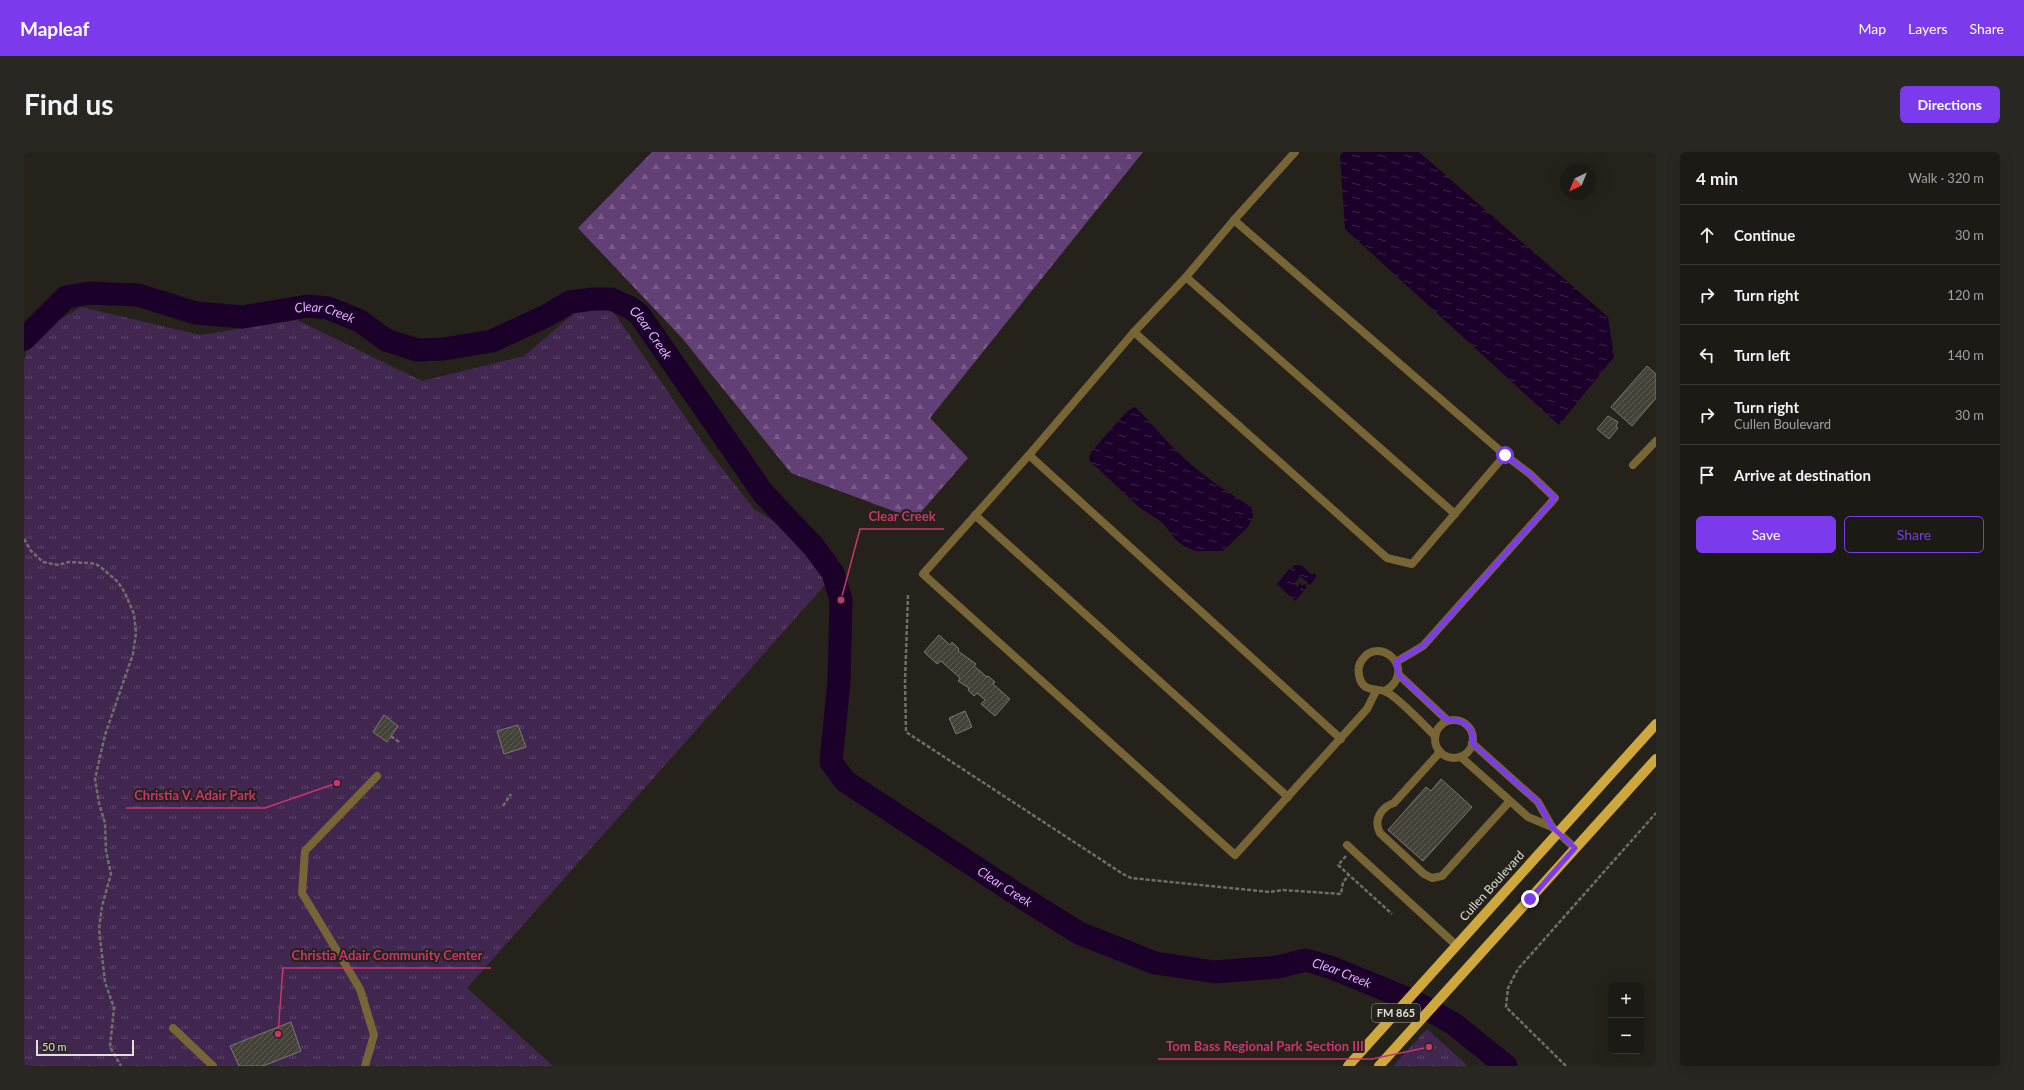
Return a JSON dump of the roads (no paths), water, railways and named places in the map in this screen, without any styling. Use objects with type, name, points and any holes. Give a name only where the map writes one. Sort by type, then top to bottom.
[{"type":"main road","name":"Cullen Boulevard","points":[[1351,1063],[1438,966],[1555,830],[1656,724]]},
{"type":"main road","name":"FM 865","points":[[1379,1066],[1656,759]]},
{"type":"street","points":[[1295,152],[1234,220],[1186,277],[1134,332],[1029,455],[923,574],[1235,855],[1368,709],[1376,691]]},
{"type":"street","points":[[1234,220],[1505,455],[1530,474],[1555,498],[1423,646],[1396,662]]},
{"type":"street","points":[[1186,277],[1455,514]]},
{"type":"street","points":[[1134,332],[1387,558],[1412,564],[1505,455]]},
{"type":"street","points":[[1633,464],[1656,441]]},
{"type":"street","points":[[1029,455],[1341,739]]},
{"type":"street","points":[[975,515],[1288,796]]},
{"type":"street","points":[[1383,651],[1389,654],[1396,662],[1398,674],[1395,683],[1385,691],[1376,691],[1366,686],[1359,675],[1358,669],[1364,657],[1370,653],[1383,651]]},
{"type":"street","points":[[1398,674],[1447,720]]},
{"type":"street","points":[[1385,691],[1435,736]]},
{"type":"street","points":[[1447,720],[1460,720],[1465,723],[1472,733],[1472,743],[1469,751],[1461,757],[1452,758],[1440,752],[1435,742],[1437,729],[1447,720]]},
{"type":"street","points":[[1472,743],[1538,802],[1555,830]]},
{"type":"street","points":[[1440,752],[1394,803],[1385,807],[1381,812],[1377,825],[1380,833],[1428,877],[1437,878],[1442,876],[1509,802]]},
{"type":"street","points":[[1461,757],[1509,802],[1528,817],[1555,830],[1575,848]]},
{"type":"street","points":[[364,1066],[374,1035],[360,990],[302,893],[305,851],[377,776]]},
{"type":"street","points":[[1347,845],[1456,945]]},
{"type":"street","points":[[174,1028],[213,1066]]},
{"type":"water","points":[[1343,152],[1419,152],[1608,317],[1614,357],[1559,425],[1345,229],[1340,156]]},
{"type":"water","points":[[1135,407],[1171,446],[1200,472],[1251,507],[1253,516],[1248,527],[1223,551],[1196,551],[1184,546],[1175,539],[1163,523],[1139,507],[1089,460],[1091,452],[1120,419],[1129,410]]},
{"type":"water","points":[[1294,565],[1301,565],[1312,575],[1314,573],[1317,576],[1310,585],[1300,576],[1294,584],[1297,587],[1300,583],[1302,586],[1304,584],[1307,587],[1295,601],[1277,584]]},
{"type":"waterway","name":"Clear Creek","points":[[24,339],[66,297],[90,293],[138,295],[196,313],[243,317],[307,306],[328,308],[360,321],[386,340],[417,350],[444,349],[492,341],[546,316],[570,302],[593,299],[611,299],[629,307],[639,314],[763,493],[814,547],[833,573],[841,600],[839,681],[831,762],[845,781],[1018,895],[1079,933],[1155,963],[1215,972],[1278,967],[1306,960],[1330,967],[1413,1001],[1454,1024],[1506,1066]]},
{"type":"place","name":"Clear Creek","points":[[841,600]]},
{"type":"place","name":"Christia V. Adair Park","points":[[337,783]]},
{"type":"place","name":"Christia Adair Community Center","points":[[278,1034]]},
{"type":"place","name":"Tom Bass Regional Park Section III","points":[[1429,1047]]}]
